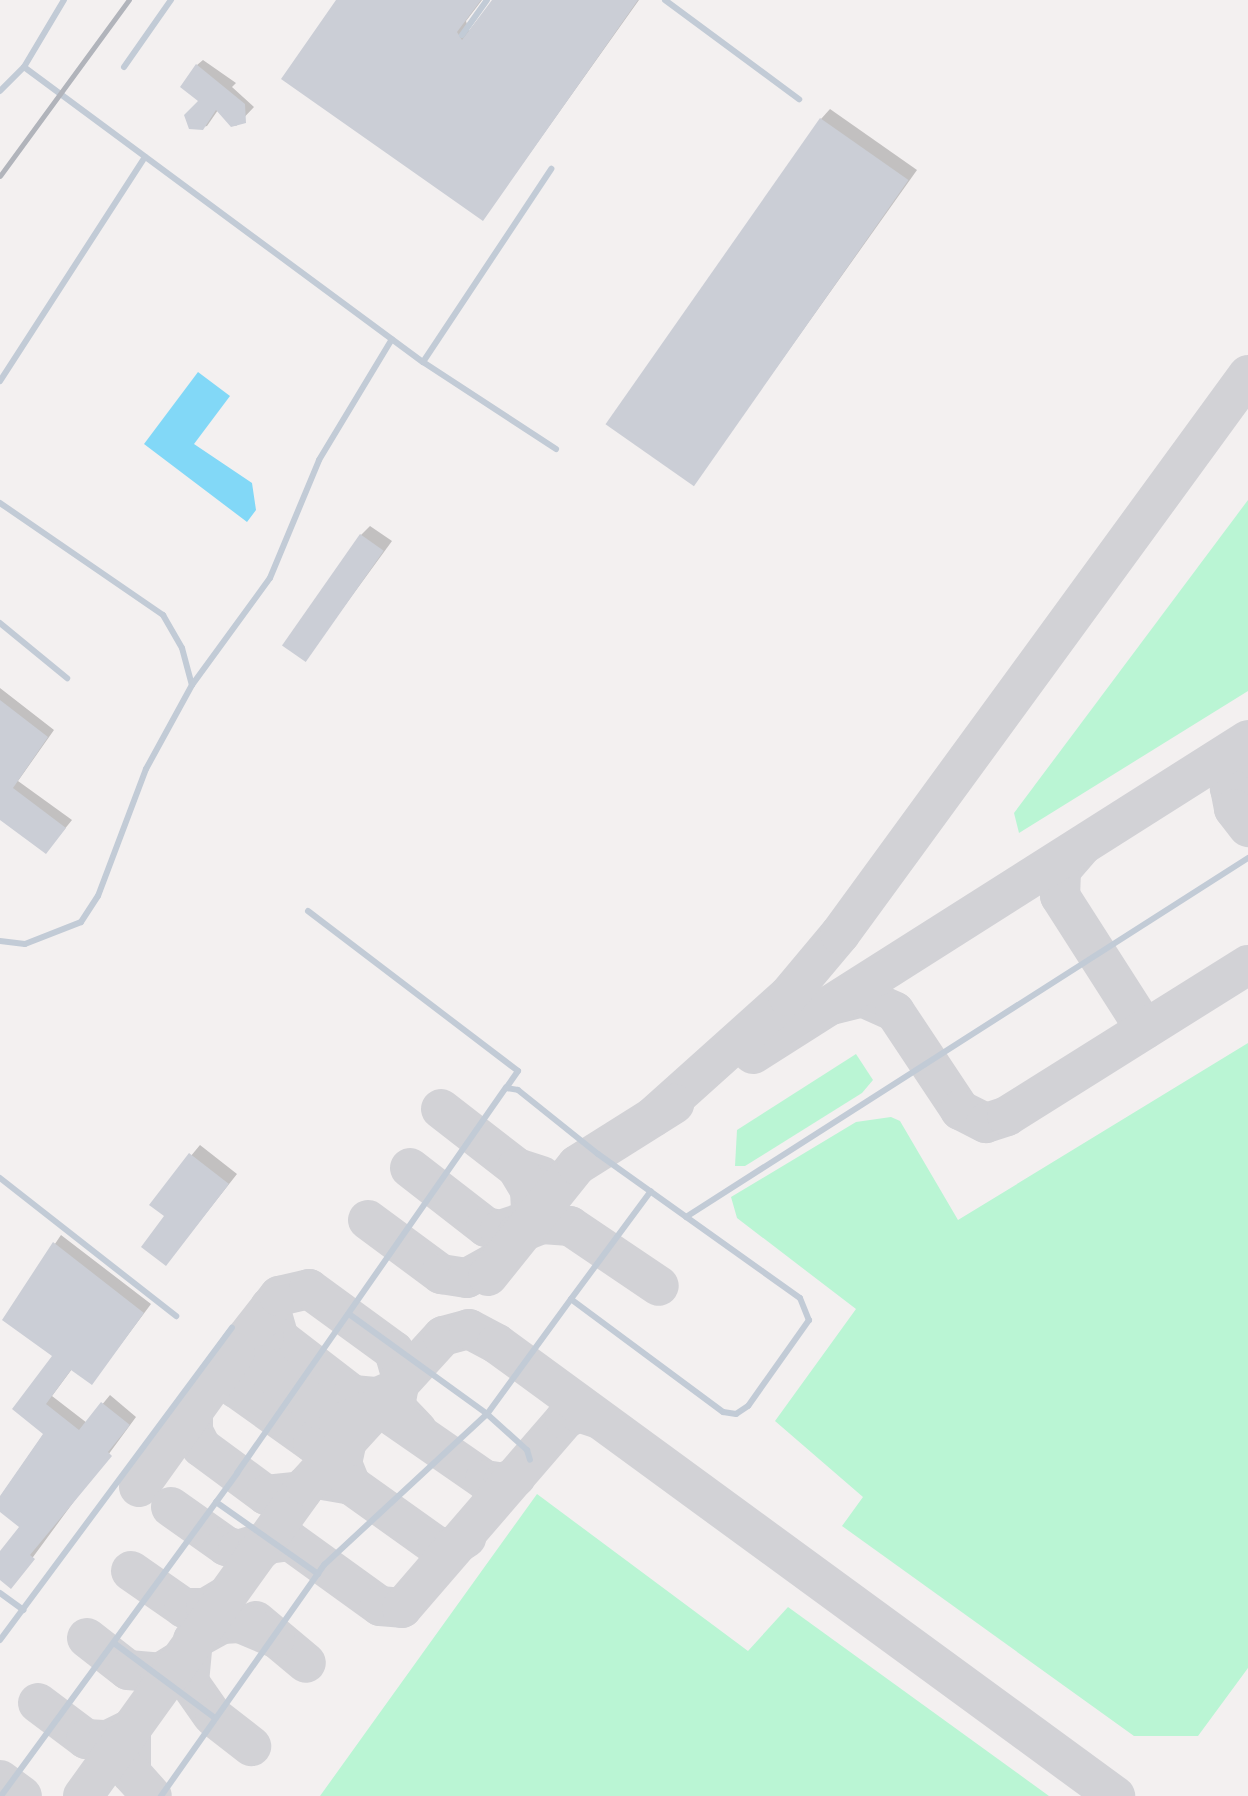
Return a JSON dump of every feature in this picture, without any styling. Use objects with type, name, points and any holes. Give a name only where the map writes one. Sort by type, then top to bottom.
[{"type":"lane","points":[[0,91],[24,68],[64,0]]},
{"type":"lane","points":[[124,67],[171,0]]},
{"type":"lane","points":[[462,35],[487,0]]},
{"type":"lane","points":[[665,0],[799,99]]},
{"type":"lane","points":[[24,68],[423,362],[556,448]]},
{"type":"lane","points":[[0,381],[145,157]]},
{"type":"lane","points":[[423,362],[551,170]]},
{"type":"lane","points":[[0,941],[25,944],[81,922],[98,896],[146,769],[192,685],[270,578],[320,460],[392,339]]},
{"type":"lane","points":[[0,503],[163,615],[183,648],[192,685]]},
{"type":"lane","points":[[0,623],[67,678]]},
{"type":"lane","points":[[686,1217],[1248,858]]},
{"type":"lane","points":[[1,1796],[216,1502],[518,1071],[308,911]]},
{"type":"lane","points":[[506,1088],[518,1090],[807,1308],[809,1320],[748,1406],[736,1414],[723,1412],[571,1299]]},
{"type":"lane","points":[[0,1178],[176,1316]]},
{"type":"lane","points":[[161,1796],[318,1574],[351,1535],[487,1414],[651,1191]]},
{"type":"lane","points":[[349,1314],[487,1414],[526,1450],[530,1460]]},
{"type":"lane","points":[[0,1640],[232,1328]]},
{"type":"lane","points":[[216,1502],[318,1574]]},
{"type":"lane","points":[[0,1593],[23,1610]]},
{"type":"lane","points":[[114,1643],[215,1718]]},
{"type":"green space","points":[[1248,500],[1248,691],[1019,833],[1014,813]]},
{"type":"green space","points":[[1248,1043],[1248,1668],[1198,1736],[1134,1736],[842,1526],[863,1497],[775,1421],[856,1309],[737,1218],[731,1197],[856,1122],[891,1117],[900,1121],[958,1220]]},
{"type":"green space","points":[[856,1054],[873,1080],[862,1093],[745,1166],[735,1166],[737,1130]]},
{"type":"green space","points":[[537,1494],[748,1651],[788,1607],[1049,1796],[320,1796]]},
{"type":"water","points":[[198,372],[230,396],[194,444],[252,483],[256,510],[247,522],[144,444]]},
{"type":"building","points":[[336,0],[481,0],[457,32],[462,40],[492,0],[638,0],[483,221],[281,79]]},
{"type":"building","points":[[196,64],[245,104],[246,123],[231,127],[216,110],[203,130],[189,129],[184,115],[198,101],[180,87]]},
{"type":"building","points":[[820,118],[908,180],[694,486],[605,424]]},
{"type":"building","points":[[360,534],[384,551],[306,662],[282,645]]},
{"type":"building","points":[[0,700],[48,737],[13,788],[66,828],[46,854],[0,820]]},
{"type":"building","points":[[189,1153],[229,1184],[166,1266],[141,1247],[164,1216],[149,1205]]},
{"type":"building","points":[[53,1242],[144,1313],[92,1385],[71,1370],[46,1404],[79,1430],[101,1402],[130,1425],[108,1452],[112,1456],[30,1555],[35,1559],[11,1589],[0,1580],[0,1551],[19,1527],[0,1512],[0,1496],[43,1434],[12,1409],[52,1356],[2,1320]]},
{"type":"taxiway","points":[[653,1117],[788,996],[840,934],[1248,375]]},
{"type":"taxiway","points":[[753,1054],[1248,740]]},
{"type":"taxiway","points":[[1248,743],[1236,759],[1230,788],[1234,809],[1248,827]]},
{"type":"taxiway","points":[[1081,847],[1061,870],[1060,896],[1145,1029]]},
{"type":"taxiway","points":[[831,1005],[862,997],[895,1012],[960,1110],[986,1123],[1007,1116],[1248,965]]},
{"type":"taxiway","points":[[488,1276],[577,1165],[674,1104]]},
{"type":"taxiway","points":[[441,1109],[517,1168],[542,1176]]},
{"type":"taxiway","points":[[410,1168],[486,1227],[500,1230],[527,1221],[531,1210],[530,1190],[517,1168]]},
{"type":"taxiway","points":[[368,1220],[441,1274],[467,1278],[498,1261]]},
{"type":"taxiway","points":[[517,1234],[542,1224],[570,1226],[659,1286]]},
{"type":"taxiway","points":[[239,1347],[279,1296],[309,1289],[394,1351],[401,1375],[395,1407],[417,1430]]},
{"type":"taxiway","points":[[270,1307],[279,1338],[353,1395],[378,1397],[398,1388]]},
{"type":"taxiway","points":[[83,1796],[306,1486],[443,1336],[469,1329],[497,1344],[1115,1796]]},
{"type":"taxiway","points":[[264,1337],[247,1341],[235,1353],[231,1372],[236,1388],[313,1443],[347,1440],[342,1463],[351,1485]]},
{"type":"taxiway","points":[[139,1487],[235,1353]]},
{"type":"taxiway","points":[[261,1365],[339,1423],[375,1410]]},
{"type":"taxiway","points":[[193,1412],[193,1431],[201,1447],[266,1495],[302,1491]]},
{"type":"taxiway","points":[[254,1555],[268,1544],[290,1541],[380,1606],[402,1608],[565,1419],[578,1412],[597,1418]]},
{"type":"taxiway","points":[[394,1417],[485,1480],[503,1483],[516,1477]]},
{"type":"taxiway","points":[[323,1480],[351,1485],[438,1547],[452,1547],[466,1538]]},
{"type":"taxiway","points":[[171,1507],[226,1546],[238,1550],[264,1542]]},
{"type":"taxiway","points":[[131,1571],[184,1608],[206,1608],[224,1597]]},
{"type":"taxiway","points":[[256,1621],[306,1663]]},
{"type":"taxiway","points":[[212,1715],[189,1682],[193,1640],[222,1624],[240,1623],[275,1638]]},
{"type":"taxiway","points":[[87,1638],[128,1670],[160,1673],[176,1663]]},
{"type":"taxiway","points":[[38,1703],[86,1739],[108,1740],[131,1729]]},
{"type":"taxiway","points":[[215,1718],[251,1746]]},
{"type":"taxiway","points":[[131,1729],[131,1773],[152,1796]]},
{"type":"taxiway","points":[[0,1780],[22,1796]]},
{"type":"railway","points":[[0,176],[129,0]]}]
